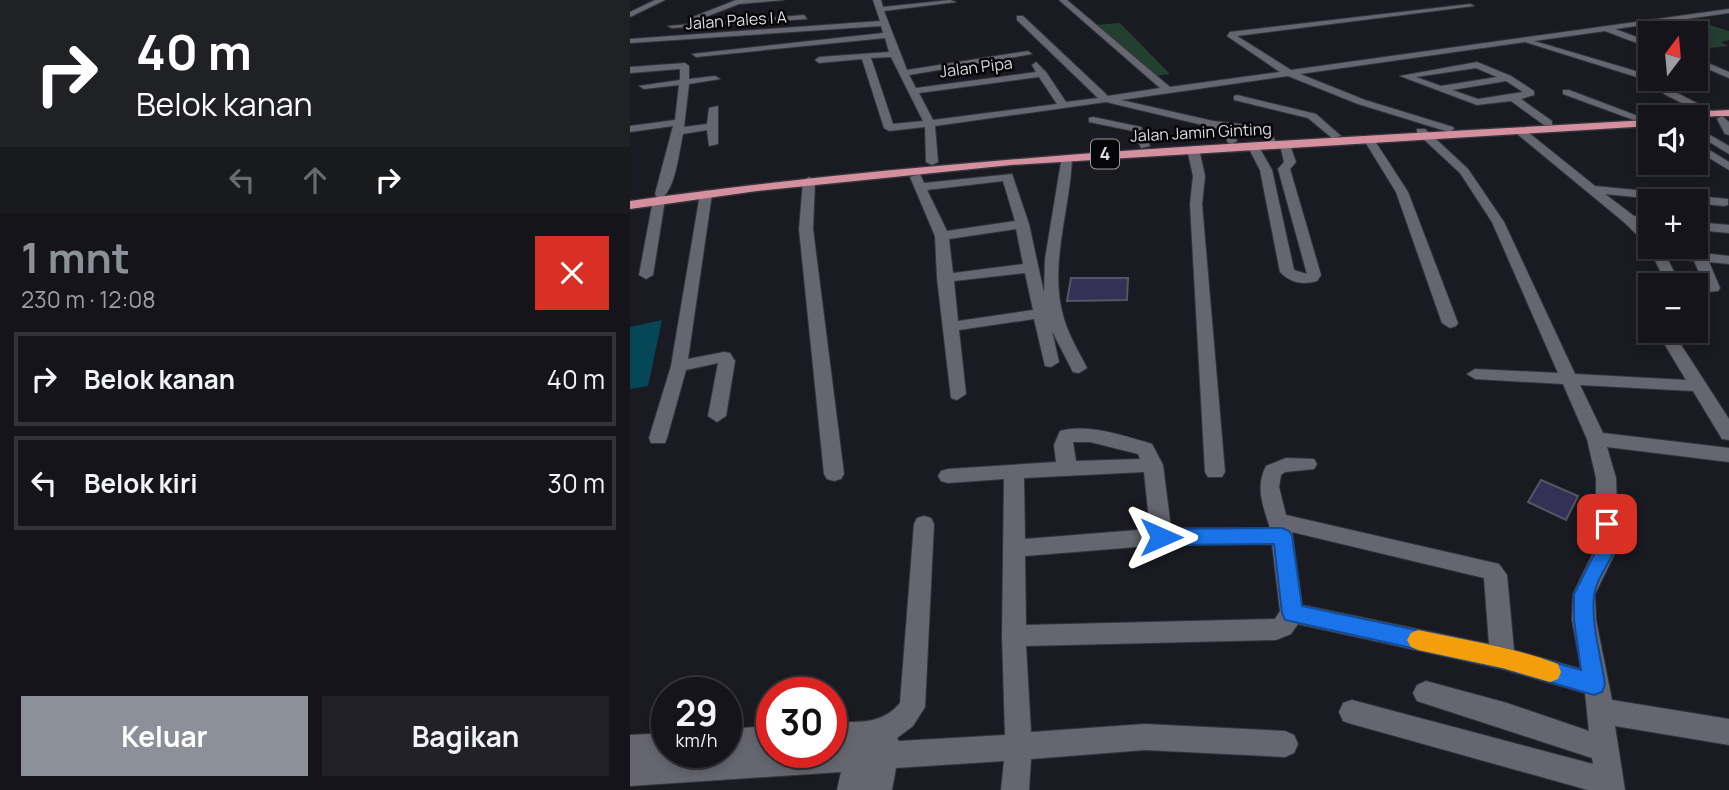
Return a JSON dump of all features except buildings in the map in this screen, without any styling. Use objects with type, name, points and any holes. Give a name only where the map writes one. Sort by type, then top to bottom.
[{"type":"highway","name":"Jalan Jamin Ginting","points":[[630,198],[706,194],[916,170],[937,164],[1368,140],[1449,129],[1638,118]]},
{"type":"highway","name":"Jalan Jamin Ginting","points":[[630,205],[660,197],[937,164],[1145,146],[1638,124]]},
{"type":"street","points":[[630,15],[661,0]]},
{"type":"street","points":[[630,41],[741,1],[780,0]]},
{"type":"street","points":[[1063,0],[1168,90]]},
{"type":"street","points":[[868,12],[879,7],[952,2]]},
{"type":"street","points":[[1719,3],[1729,8]]},
{"type":"street","points":[[1449,129],[1308,84],[1286,73],[1230,34],[1470,6]]},
{"type":"street","points":[[879,7],[894,54],[930,125],[937,164]]},
{"type":"street","points":[[866,57],[887,127],[930,125],[1729,8]]},
{"type":"street","points":[[672,26],[814,16]]},
{"type":"street","points":[[1020,18],[1108,99],[1219,126],[1227,130],[1232,141]]},
{"type":"street","name":"Jalan Pales I A","points":[[630,41],[886,23]]},
{"type":"street","points":[[1604,28],[1638,41]]},
{"type":"street","points":[[696,54],[890,35]]},
{"type":"street","points":[[1523,40],[1646,78],[1719,118],[1729,132]]},
{"type":"street","points":[[904,73],[1027,51],[1063,106]]},
{"type":"street","points":[[819,60],[894,54]]},
{"type":"street","points":[[1474,64],[1508,78],[1532,93],[1477,102],[1440,88],[1405,76],[1474,64]]},
{"type":"street","points":[[630,70],[683,65],[679,127],[673,158],[660,197],[646,275]]},
{"type":"street","points":[[1708,66],[1729,75]]},
{"type":"street","name":"Jalan Pipa","points":[[913,91],[1043,74]]},
{"type":"street","points":[[1440,88],[1508,78]]},
{"type":"street","points":[[644,86],[715,79]]},
{"type":"street","points":[[1566,92],[1638,114]]},
{"type":"street","points":[[1237,98],[1312,116],[1336,136]]},
{"type":"street","points":[[1513,98],[1548,122]]},
{"type":"street","points":[[1108,99],[1244,129],[1262,129],[1270,139]]},
{"type":"street","points":[[713,144],[714,108]]},
{"type":"street","points":[[1719,118],[1729,137]]},
{"type":"street","points":[[1093,120],[1137,129],[1145,146]]},
{"type":"street","points":[[630,129],[712,126]]},
{"type":"street","points":[[1520,131],[1593,189],[1638,229]]},
{"type":"street","points":[[1352,712],[1610,786],[1601,711],[1584,620],[1584,594],[1607,547],[1606,478],[1596,439],[1498,222],[1464,171],[1424,134]]},
{"type":"street","points":[[1708,137],[1729,153]]},
{"type":"street","points":[[1368,140],[1405,199],[1450,323]]},
{"type":"street","points":[[1266,170],[1284,169],[1290,162],[1285,145]]},
{"type":"street","points":[[1254,147],[1266,170],[1272,192],[1287,272],[1299,279],[1314,277],[1284,169]]},
{"type":"street","points":[[1193,149],[1199,176],[1197,214],[1215,472]]},
{"type":"street","points":[[1708,152],[1729,167]]},
{"type":"street","points":[[1713,156],[1729,153]]},
{"type":"street","points":[[1066,158],[1067,180],[1052,260],[1051,288],[1059,327],[1079,368]]},
{"type":"street","points":[[916,170],[923,200],[936,220],[942,236],[957,394]]},
{"type":"street","points":[[919,187],[1008,177],[1022,224],[1051,362]]},
{"type":"street","points":[[809,181],[807,229],[834,474]]},
{"type":"street","points":[[1593,189],[1724,202]]},
{"type":"street","points":[[1272,192],[1288,191]]},
{"type":"street","points":[[658,438],[679,366],[706,194]]},
{"type":"street","points":[[1275,209],[1293,209]]},
{"type":"street","points":[[1630,220],[1638,221]]},
{"type":"street","points":[[942,236],[1022,224]]},
{"type":"street","points":[[1708,227],[1729,229]]},
{"type":"street","points":[[1278,230],[1300,230]]},
{"type":"street","points":[[1283,250],[1307,250]]},
{"type":"street","points":[[1708,259],[1729,260]]},
{"type":"street","points":[[944,278],[1030,268]]},
{"type":"street","points":[[1708,276],[1713,288],[1708,288]]},
{"type":"street","points":[[950,327],[1040,314]]},
{"type":"street","points":[[1671,343],[1729,435]]},
{"type":"street","points":[[679,366],[724,357],[727,362],[717,416]]},
{"type":"street","points":[[1475,374],[1700,386]]},
{"type":"street","points":[[1067,467],[1063,445],[1067,436],[1140,447],[1149,452],[1153,465],[1161,537]]},
{"type":"street","points":[[1596,439],[1729,455]]},
{"type":"street","points":[[1014,636],[1276,630],[1283,627],[1292,613],[1281,528],[1268,486],[1270,476],[1281,466],[1307,464]]},
{"type":"street","points":[[948,476],[1067,467],[1153,465]]},
{"type":"street","points":[[1013,471],[1014,636],[1019,747],[1016,790]]},
{"type":"street","points":[[850,790],[874,744],[903,721],[912,708],[924,524]]},
{"type":"street","points":[[1014,548],[1281,528],[1491,570],[1496,575],[1502,658]]},
{"type":"street","points":[[1292,613],[1502,658],[1594,684]]},
{"type":"street","points":[[1426,693],[1507,716],[1604,749]]},
{"type":"street","points":[[1601,711],[1729,732]]},
{"type":"street","points":[[630,772],[874,744],[1019,747],[1092,738],[1145,737],[1285,744]]},
{"type":"street","points":[[847,739],[874,744]]},
{"type":"street","points":[[874,744],[878,790]]},
{"type":"street","points":[[630,748],[651,747]]},
{"type":"green space","points":[[1120,23],[1170,74],[1155,76],[1094,25]]},
{"type":"green space","points":[[1708,24],[1729,31],[1729,40],[1720,42],[1729,46],[1708,48]]},
{"type":"water","points":[[662,320],[648,386],[630,389],[630,327]]},
{"type":"slow traffic","points":[[1418,640],[1502,658],[1550,672]]},
{"type":"route","points":[[1161,537],[1282,536],[1292,613],[1502,658],[1594,684],[1584,620],[1584,594],[1607,547],[1607,524]]}]
